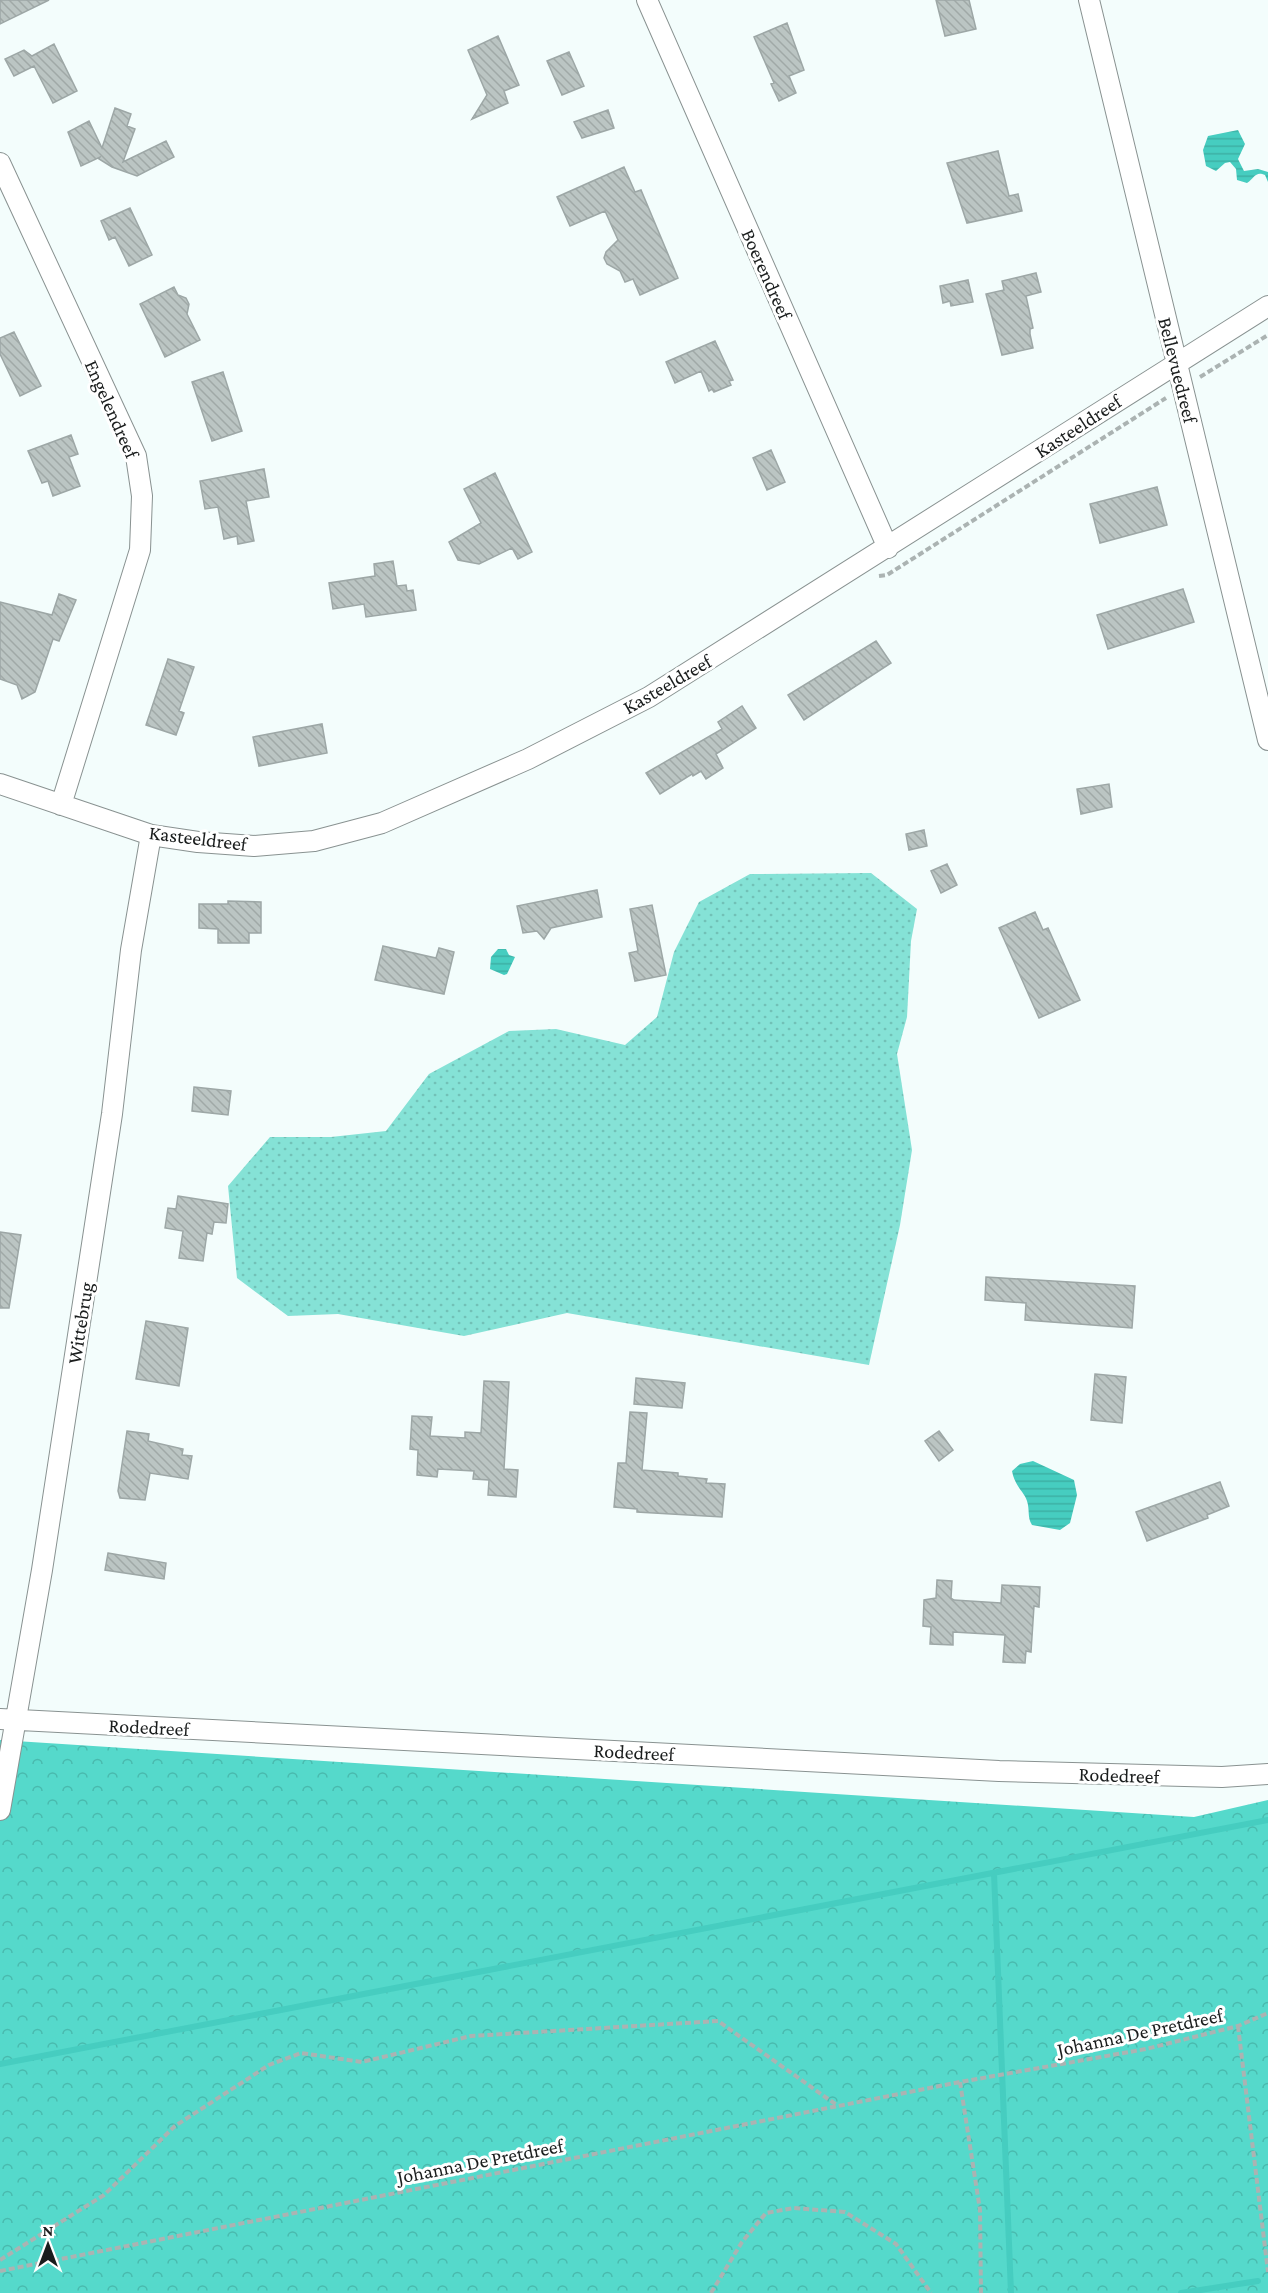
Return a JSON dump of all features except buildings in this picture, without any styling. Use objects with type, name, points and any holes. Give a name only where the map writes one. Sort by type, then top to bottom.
[{"type":"street","name":"Boerendreef","points":[[647,0],[888,548]]},
{"type":"street","name":"Bellevuedreef","points":[[1089,0],[1268,741]]},
{"type":"street","name":"Engelendreef","points":[[0,163],[136,456],[142,496],[140,550],[135,570],[61,805]]},
{"type":"street","name":"Kasteeldreef","points":[[0,784],[151,835],[198,842],[254,846],[314,841],[382,823],[528,759],[649,697],[1268,306]]},
{"type":"street","name":"Wittebrug","points":[[0,1810],[7,1720],[42,1570],[112,1114],[131,950],[151,835]]},
{"type":"street","name":"Rodedreef","points":[[7,1720],[988,1770],[1200,1777],[1268,1774]]},
{"type":"path","points":[[871,578],[887,575],[1268,335]]},
{"type":"path","name":"Johanna De Pretdreef","points":[[0,2271],[960,2082],[1146,2049],[1238,2026],[1268,2013]]},
{"type":"path","points":[[0,2260],[104,2195],[175,2126],[269,2065],[302,2053],[362,2062],[471,2036],[718,2021],[838,2107]]},
{"type":"path","points":[[1238,2026],[1268,2272]]},
{"type":"path","points":[[960,2082],[980,2210],[981,2293]]},
{"type":"path","points":[[711,2293],[742,2242],[766,2213],[794,2208],[845,2212],[896,2244],[931,2293]]},
{"type":"green space","points":[[871,873],[917,909],[911,941],[907,1017],[897,1054],[912,1150],[900,1225],[869,1365],[567,1313],[464,1336],[338,1314],[288,1316],[237,1278],[228,1186],[270,1137],[331,1137],[386,1131],[429,1074],[509,1031],[556,1029],[625,1045],[657,1017],[674,952],[699,902],[750,874]]},
{"type":"green space","points":[[0,1740],[1194,1817],[1268,1800],[1268,2293],[0,2293]]},
{"type":"shaded area","points":[[1238,130],[1245,144],[1238,159],[1244,171],[1258,169],[1268,172],[1268,182],[1262,174],[1257,174],[1247,183],[1237,180],[1236,169],[1230,162],[1225,163],[1216,171],[1206,166],[1203,150],[1208,136]]},
{"type":"shaded area","points":[[498,949],[506,949],[509,955],[515,957],[507,974],[504,975],[490,969],[491,957]]},
{"type":"shaded area","points":[[1033,1461],[1074,1480],[1077,1495],[1070,1523],[1060,1530],[1032,1525],[1030,1522],[1027,1501],[1012,1471],[1020,1464]]},
{"type":"waterway","points":[[0,2064],[1268,1820]]},
{"type":"waterway","points":[[994,1873],[1011,2293]]},
{"type":"waterway","points":[[1181,2293],[1258,2281]]}]
